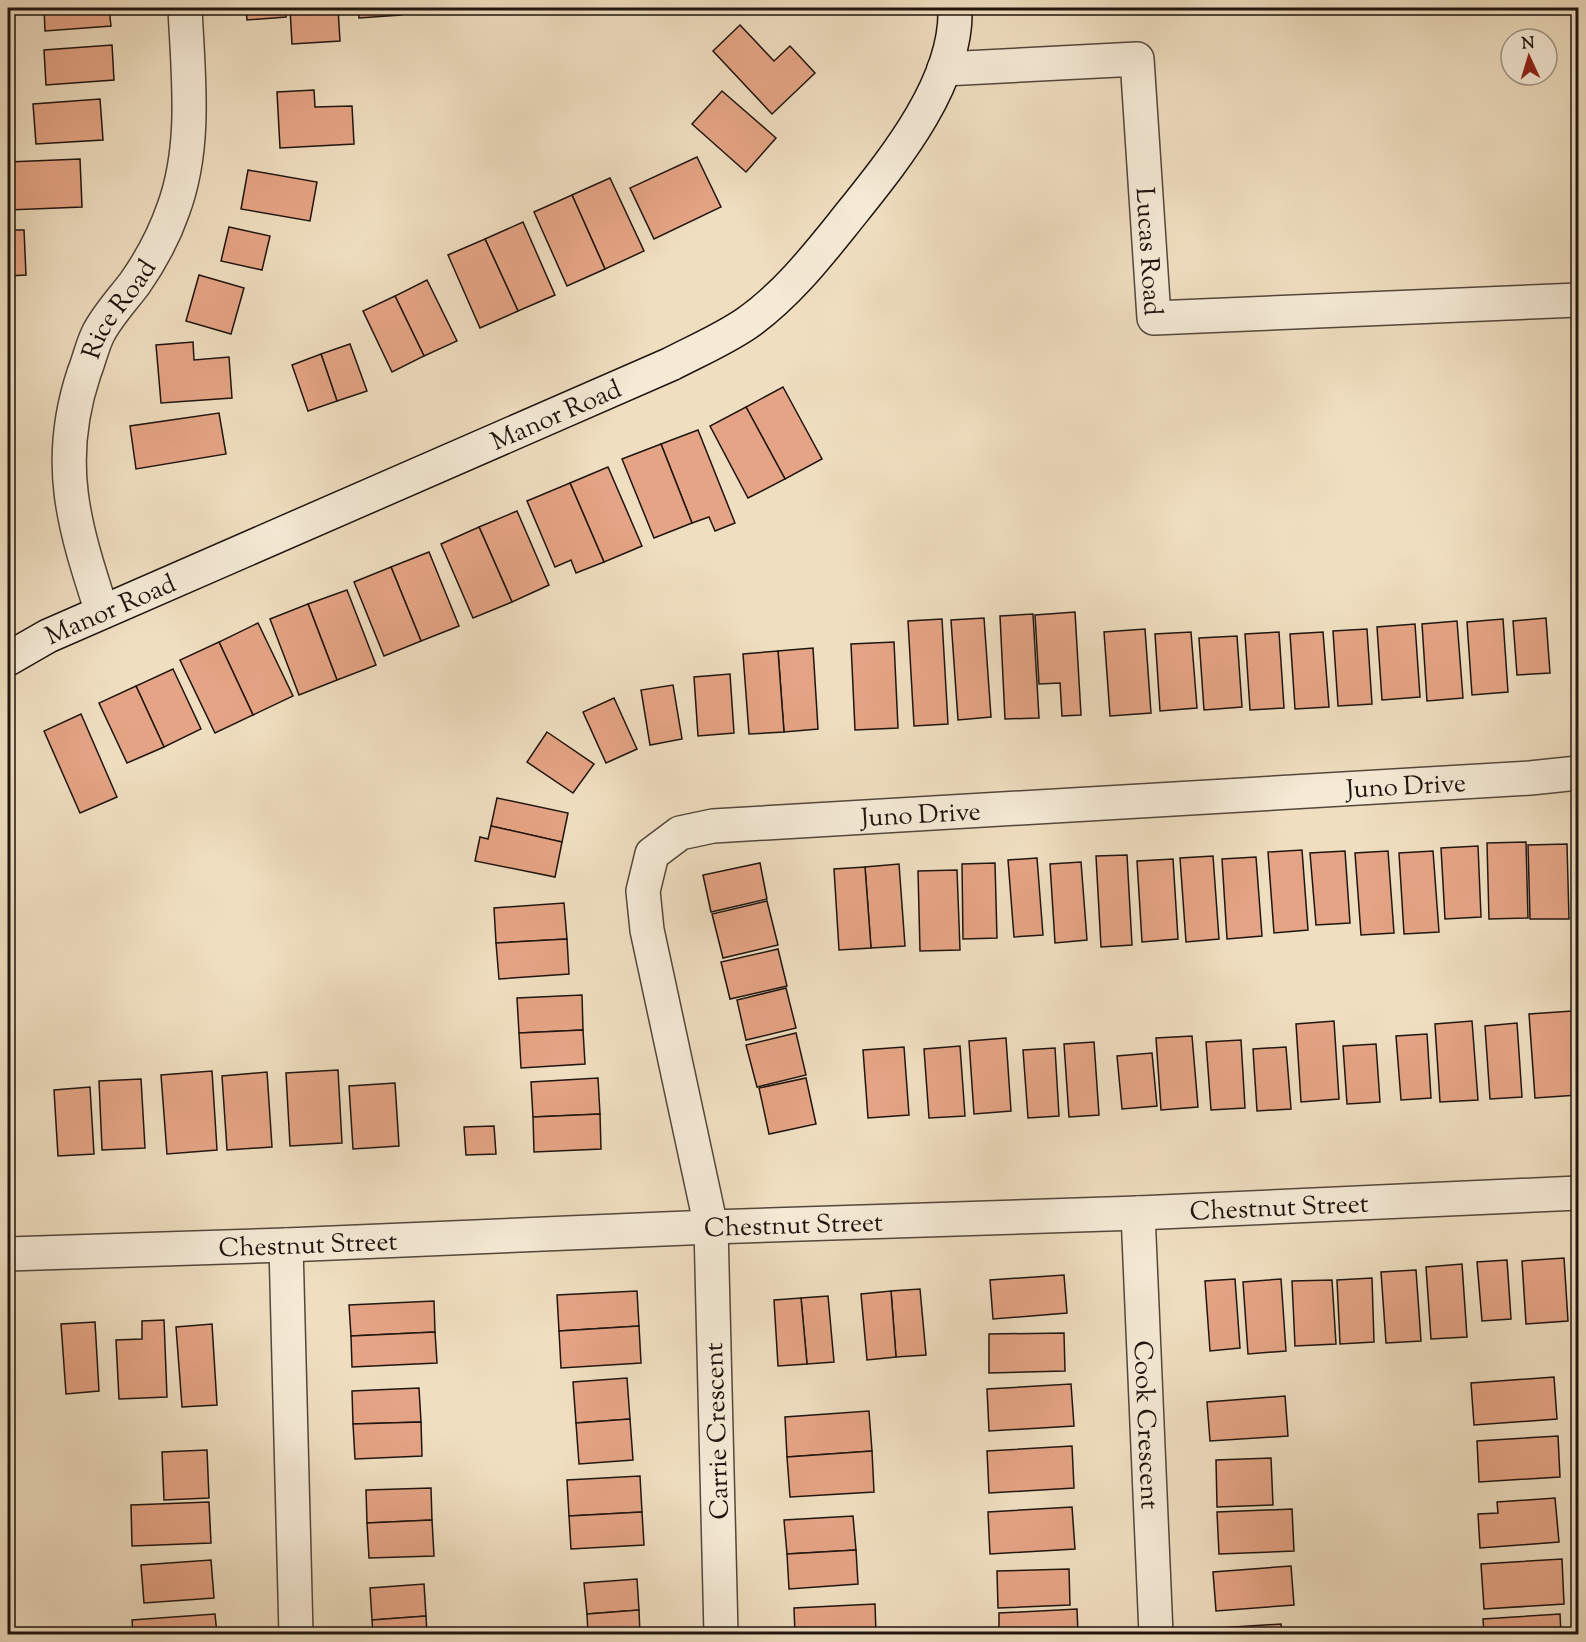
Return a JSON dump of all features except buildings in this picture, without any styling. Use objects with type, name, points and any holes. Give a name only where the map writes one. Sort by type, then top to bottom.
[{"type":"street","name":"Rice Road","points":[[102,612],[73,511],[68,471],[69,432],[77,396],[98,334],[158,246],[174,209],[184,172],[189,117],[185,8]]},
{"type":"street","name":"Manor Road","points":[[8,659],[48,636],[671,364],[746,324],[805,271],[886,169],[918,123],[944,69],[955,8]]},
{"type":"street","name":"Lucas Road","points":[[944,69],[1137,59],[1154,318],[1578,300]]},
{"type":"street","name":"Juno Drive","points":[[711,1227],[646,930],[643,891],[652,854],[680,833],[713,826],[1530,778],[1578,773]]},
{"type":"street","name":"Chestnut Street","points":[[8,1254],[1138,1213],[1578,1193]]},
{"type":"street","name":"Cook Crescent","points":[[1138,1213],[1156,1635]]},
{"type":"street","name":"Carrie Crescent","points":[[711,1227],[721,1635]]},
{"type":"street","points":[[286,1245],[296,1635]]}]
